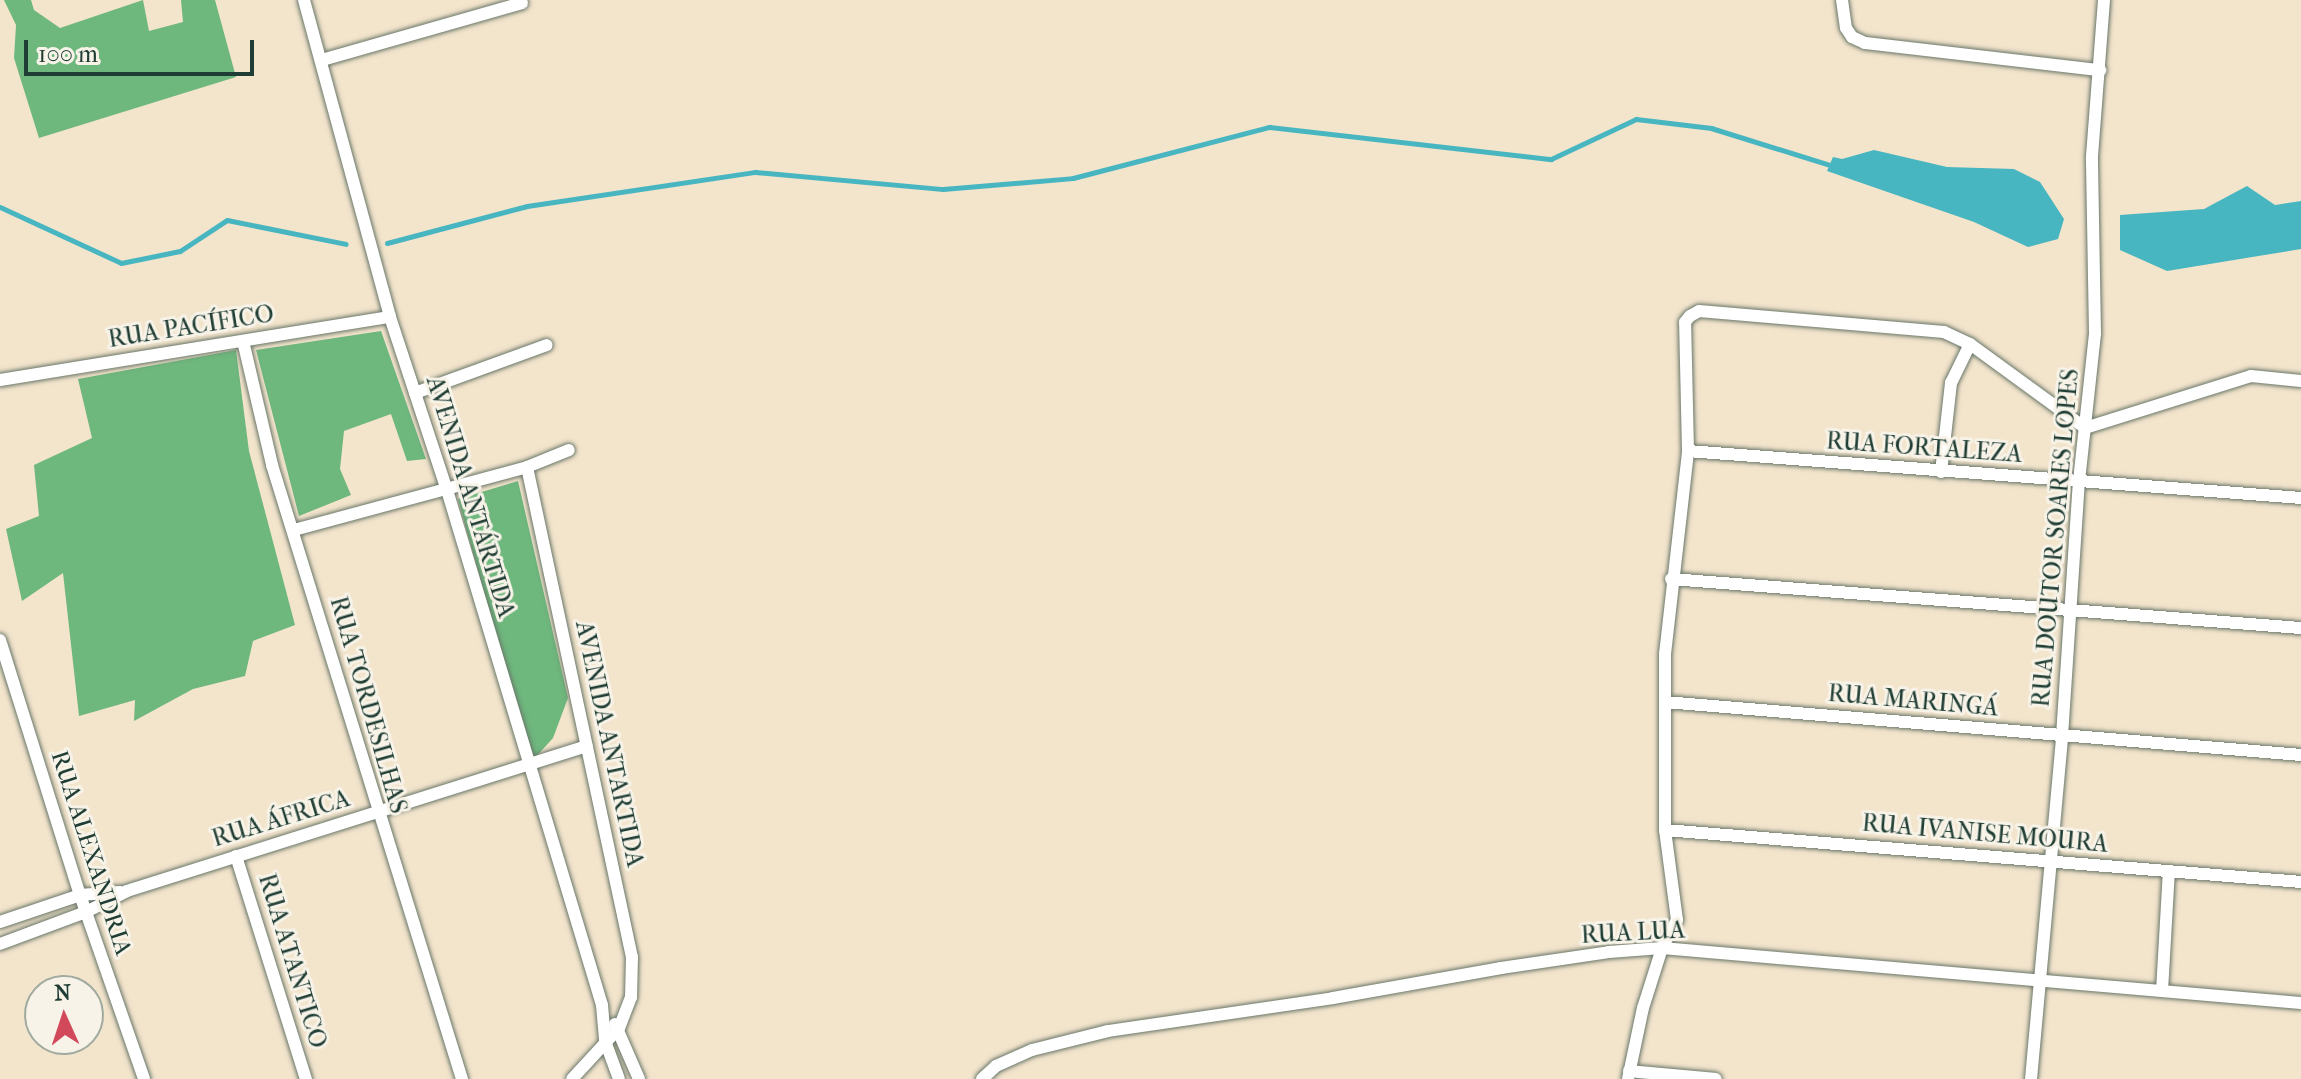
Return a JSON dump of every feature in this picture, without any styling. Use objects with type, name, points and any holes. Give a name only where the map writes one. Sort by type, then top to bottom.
[{"type":"street","name":"AVENIDA ANTÁRTIDA","points":[[304,0],[390,317],[447,490],[602,1005],[605,1041],[619,1079]]},
{"type":"street","points":[[1842,0],[1846,28],[1852,37],[1865,43],[2100,70]]},
{"type":"street","name":"RUA DOUTOR SOARES LOPES","points":[[2031,1079],[2062,736],[2079,481],[2095,334],[2092,156],[2104,0]]},
{"type":"street","points":[[322,60],[522,3]]},
{"type":"street","points":[[1716,1079],[1628,1075],[1635,1036],[1662,948],[1677,920],[1665,830],[1665,702],[1671,579],[1688,451],[1685,322],[1699,311],[1944,332],[1970,344],[2085,428],[2251,376],[2301,381]]},
{"type":"street","name":"RUA PACÍFICO","points":[[0,380],[390,317]]},
{"type":"street","name":"RUA TORDESILHAS","points":[[243,341],[272,465],[294,530],[376,812],[462,1079]]},
{"type":"street","points":[[1941,472],[1951,383],[1970,344]]},
{"type":"street","points":[[415,393],[547,345]]},
{"type":"street","points":[[294,530],[527,467],[569,450]]},
{"type":"street","name":"RUA FORTALEZA","points":[[1688,451],[2301,498]]},
{"type":"street","name":"AVENIDA ANTARTIDA","points":[[527,467],[632,957],[631,997],[619,1028]]},
{"type":"street","points":[[1671,579],[2301,628]]},
{"type":"street","name":"RUA ALEXANDRIA","points":[[0,640],[80,895],[144,1079]]},
{"type":"street","name":"RUA MARINGÁ","points":[[1665,702],[2301,755]]},
{"type":"street","name":"RUA ÁFRICA","points":[[0,944],[86,912],[127,891],[529,767],[587,746]]},
{"type":"street","name":"RUA IVANISE MOURA","points":[[1665,830],[2301,882]]},
{"type":"street","name":"RUA ATANTICO","points":[[236,856],[306,1079]]},
{"type":"street","points":[[2162,991],[2169,871]]},
{"type":"street","name":"RUA ÁFRICA","points":[[0,922],[80,895],[127,891]]},
{"type":"street","name":"RUA LUA","points":[[982,1079],[1012,1058],[1051,1043],[1085,1035],[1333,998],[1516,965],[1662,948],[2038,983],[2301,1003]]},
{"type":"street","name":"AVENIDA ANTÁRTIDA","points":[[602,1005],[619,1028],[639,1079]]},
{"type":"street","points":[[572,1079],[619,1028]]},
{"type":"green space","points":[[4,0],[31,0],[34,10],[60,28],[143,0],[149,31],[183,22],[181,0],[215,0],[236,77],[39,138],[14,58],[16,25]]},
{"type":"green space","points":[[381,331],[426,459],[407,461],[391,414],[344,431],[340,469],[351,495],[299,516],[256,350]]},
{"type":"green space","points":[[236,350],[249,451],[295,625],[253,641],[245,676],[193,689],[134,721],[135,700],[79,716],[63,573],[22,601],[6,529],[39,516],[34,465],[92,438],[78,379]]},
{"type":"green space","points":[[518,481],[568,698],[553,738],[534,759],[525,739],[458,499]]},
{"type":"water","points":[[1874,150],[1947,167],[2014,169],[2040,182],[2064,219],[2058,239],[2028,247],[1974,222],[1827,171],[1833,157],[1842,159]]},
{"type":"water","points":[[2247,186],[2275,205],[2301,201],[2301,249],[2167,271],[2120,250],[2120,215],[2204,209]]},
{"type":"waterway","points":[[387,243],[527,206],[755,172],[943,189],[1073,178],[1269,127],[1551,159],[1636,119],[1711,128],[1830,165]]},
{"type":"waterway","points":[[0,207],[121,263],[180,251],[227,220],[346,244]]}]
